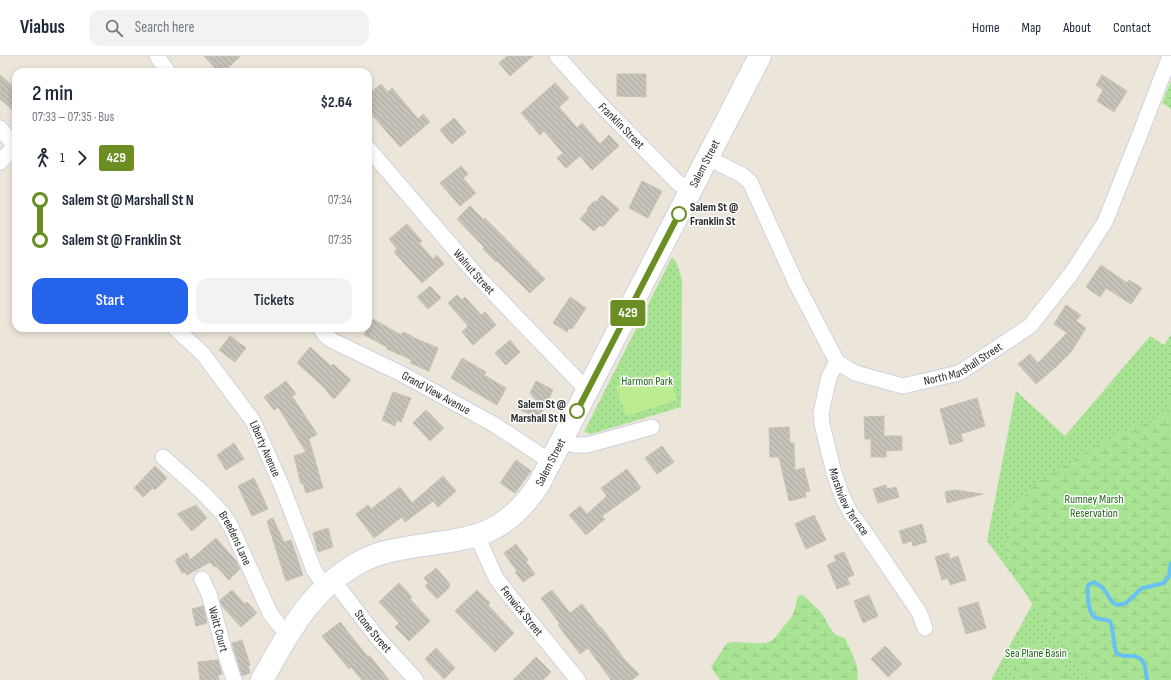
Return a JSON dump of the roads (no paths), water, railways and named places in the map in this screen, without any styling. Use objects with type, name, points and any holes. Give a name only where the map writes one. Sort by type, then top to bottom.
[{"type":"main road","name":"Salem Street","points":[[262,680],[288,633],[302,613],[329,583],[342,572],[363,560],[395,549],[457,541],[477,536],[493,530],[521,508],[539,484],[551,462],[760,56]]},
{"type":"street","points":[[157,56],[165,68]]},
{"type":"street","name":"Franklin Street","points":[[557,56],[603,107],[680,185],[690,192]]},
{"type":"street","name":"North Marshall Street","points":[[837,362],[855,373],[903,386],[959,373],[1030,326],[1070,274],[1105,222],[1170,56]]},
{"type":"street","points":[[0,128],[12,142]]},
{"type":"street","points":[[0,162],[12,150]]},
{"type":"street","name":"Walnut Street","points":[[372,153],[479,278],[587,390]]},
{"type":"street","points":[[708,158],[742,176],[750,182],[796,284],[837,362]]},
{"type":"street","name":"Liberty Avenue","points":[[179,332],[203,354],[253,421],[283,489],[317,577],[329,583]]},
{"type":"street","name":"Grand View Avenue","points":[[322,332],[325,336],[333,341],[402,374],[495,425],[551,462]]},
{"type":"street","name":"Marshview Terrace","points":[[837,362],[829,377],[821,413],[822,424],[834,473],[842,496],[850,512],[919,612],[925,628]]},
{"type":"street","points":[[561,441],[574,445],[587,445],[652,427]]},
{"type":"street","name":"Breedens Lane","points":[[163,457],[202,492],[223,514],[231,527],[270,613],[279,625],[288,633]]},
{"type":"street","name":"Fenwick Street","points":[[477,536],[496,578],[516,605],[578,680]]},
{"type":"street","name":"Waitt Court","points":[[202,579],[209,594],[234,680]]},
{"type":"street","name":"Stone Street","points":[[329,583],[416,680]]},
{"type":"waterway","points":[[1147,680],[1145,666],[1141,659],[1134,656],[1117,654],[1114,646],[1110,621],[1096,618],[1092,614],[1088,601],[1088,585],[1094,582],[1103,588],[1113,603],[1118,605],[1126,603],[1142,588],[1164,583],[1169,576],[1171,563]]},
{"type":"place","name":"Salem St @ Franklin St","points":[[679,214]]},
{"type":"place","name":"Salem St @ Marshall St N","points":[[577,411]]},
{"type":"park label","name":"Harmon Park","points":[[647,381]]},
{"type":"park label","name":"Rumney Marsh Reservation","points":[[1094,506]]},
{"type":"park label","name":"Sea Plane Basin","points":[[1036,653]]}]
